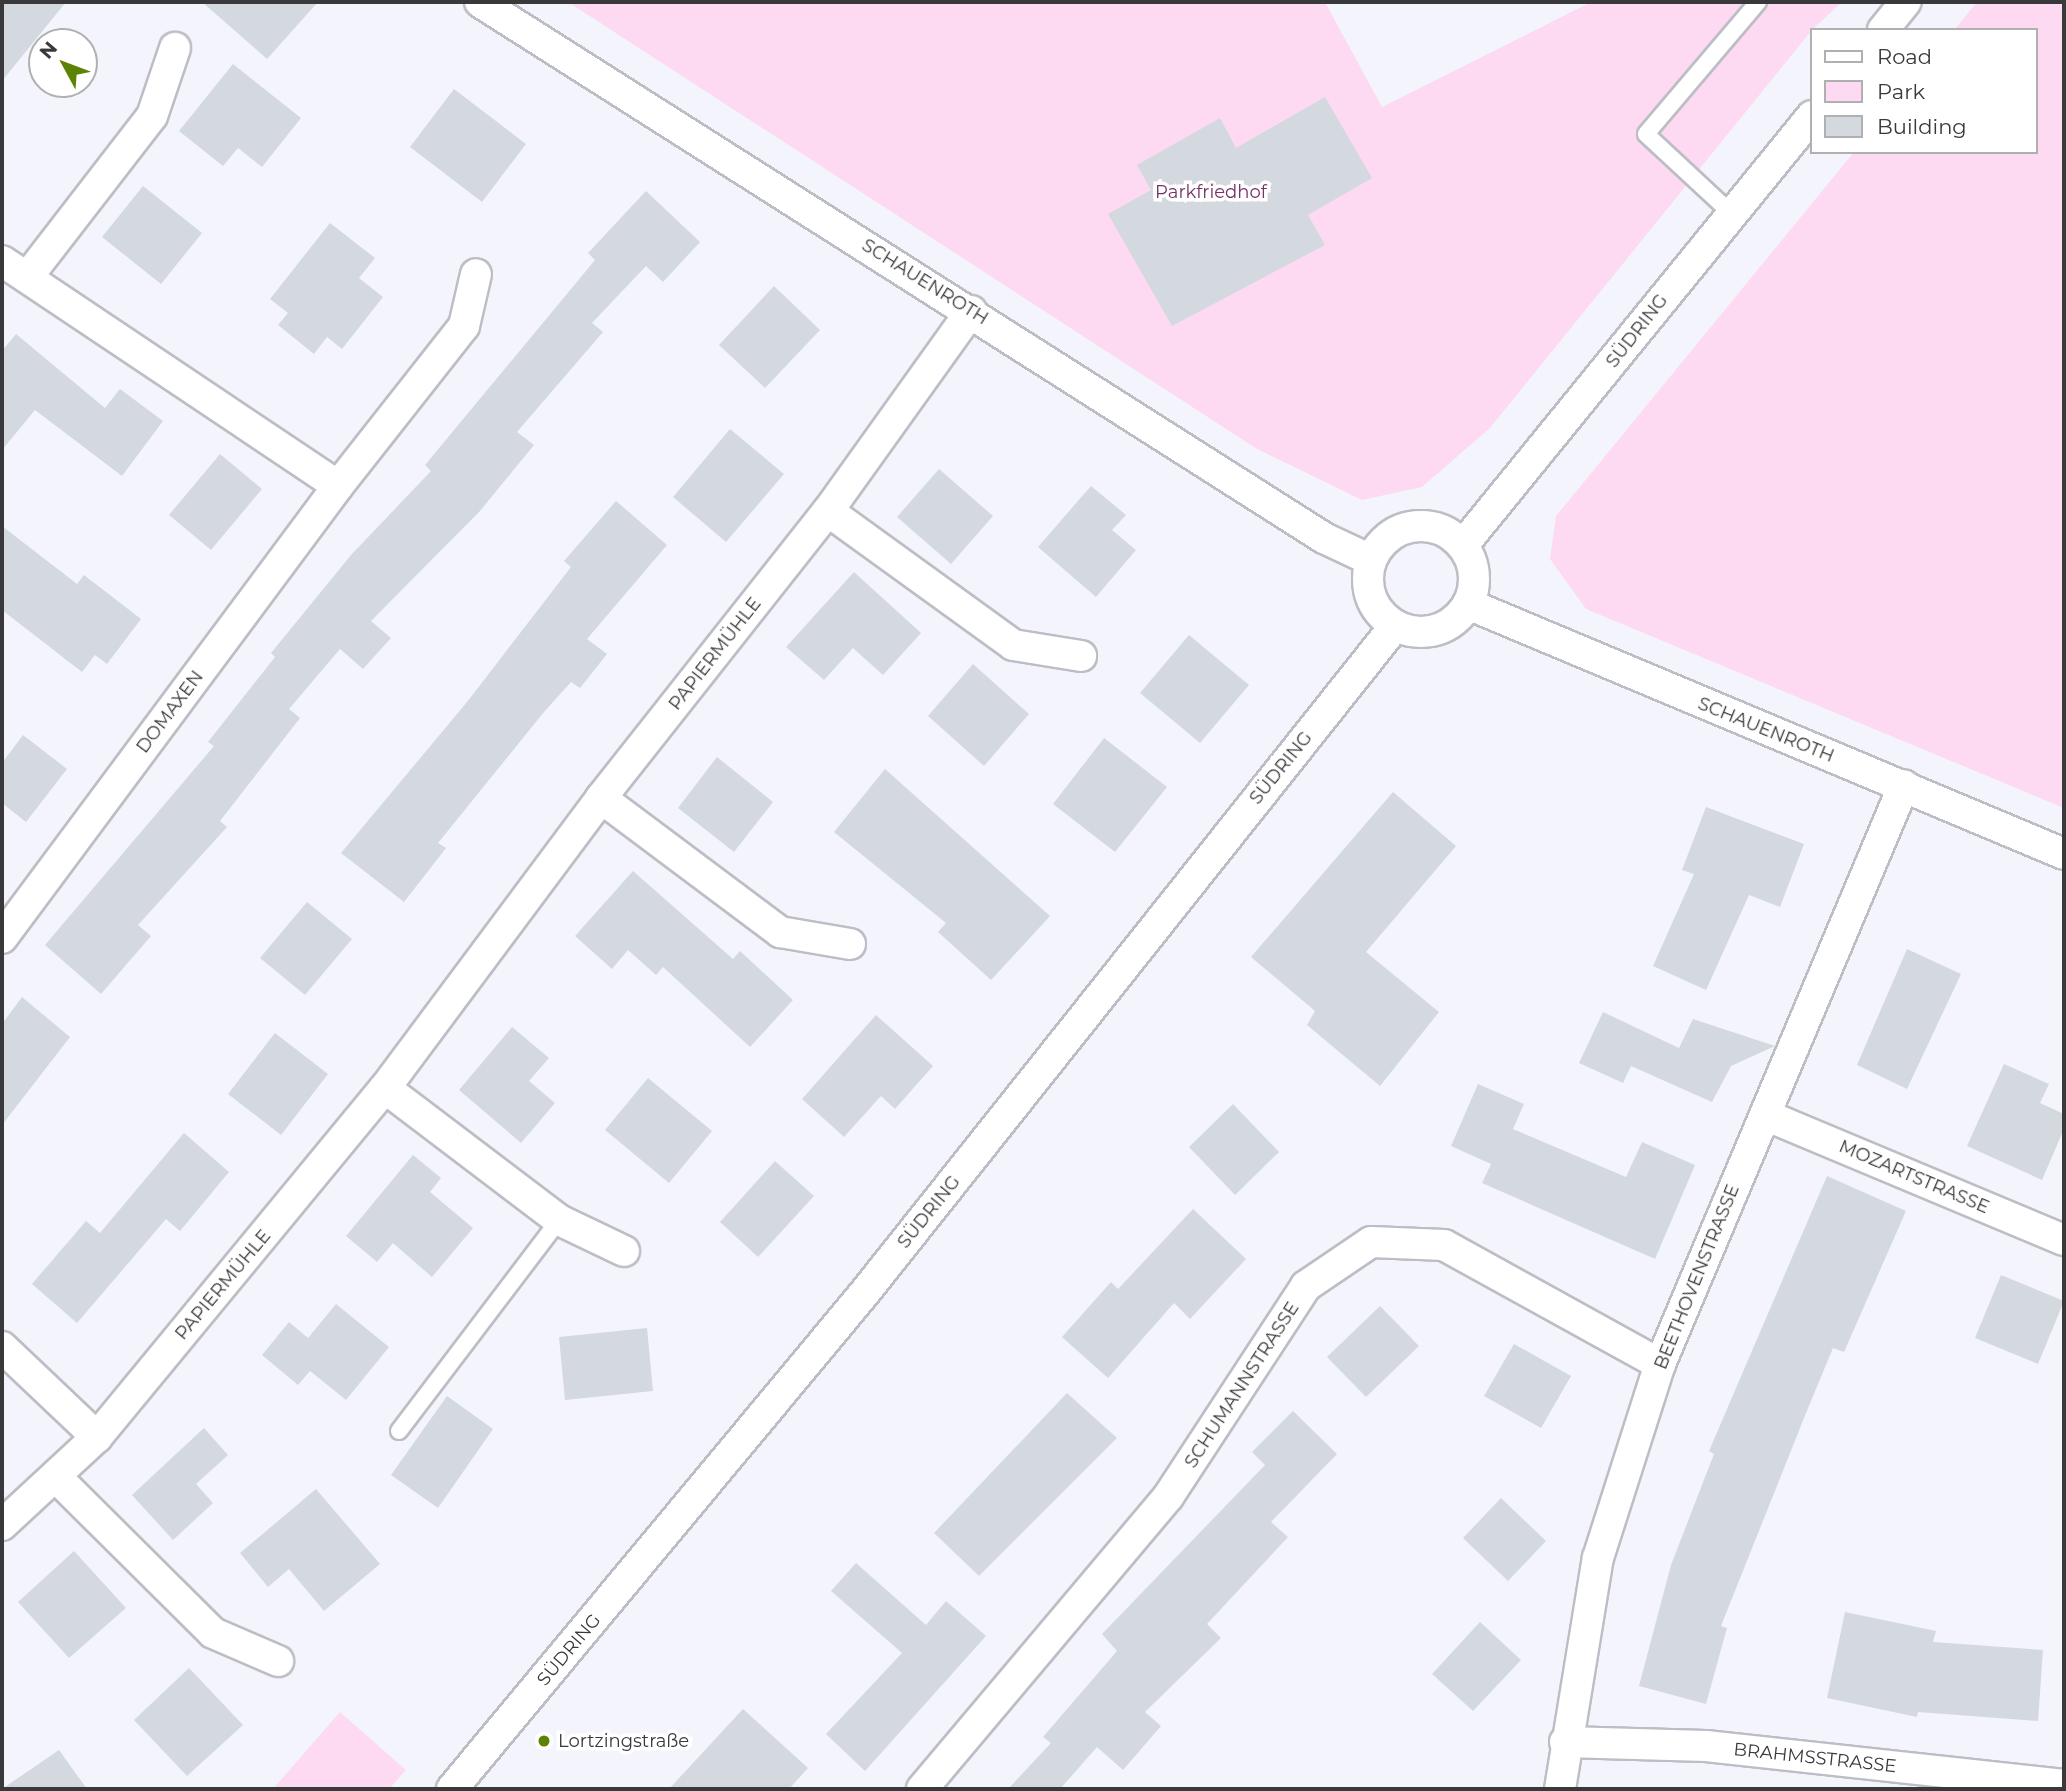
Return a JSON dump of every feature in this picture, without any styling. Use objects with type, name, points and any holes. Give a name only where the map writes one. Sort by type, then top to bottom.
[{"type":"street","name":"SCHAUENROTH","points":[[480,2],[971,311],[1324,538],[1371,560]]},
{"type":"street","points":[[1885,28],[1906,2]]},
{"type":"street","points":[[29,275],[152,116],[175,48]]},
{"type":"street","name":"SÜDRING","points":[[1463,545],[1811,118]]},
{"type":"street","points":[[2,261],[29,275],[338,486]]},
{"type":"street","name":"DOMAXEN","points":[[2,938],[338,486],[464,326],[476,274]]},
{"type":"street","name":"PAPIERMÜHLE","points":[[2,1525],[58,1479],[97,1437],[385,1088],[601,798],[828,511],[971,311]]},
{"type":"street","points":[[828,511],[1013,645],[1081,656]]},
{"type":"street","points":[[1437,527],[1463,545],[1474,574],[1468,604],[1444,628],[1411,632],[1395,626],[1370,595],[1371,560],[1390,535],[1405,528],[1437,527]]},
{"type":"street","name":"SCHAUENROTH","points":[[1468,604],[2064,854]]},
{"type":"street","name":"SÜDRING","points":[[452,1789],[866,1291],[1395,626]]},
{"type":"street","name":"BEETHOVENSTRASSE","points":[[1560,1789],[1565,1742],[1598,1558],[1660,1364],[1904,785]]},
{"type":"street","points":[[601,798],[780,932],[850,944]]},
{"type":"street","points":[[385,1088],[559,1220],[624,1251]]},
{"type":"street","name":"MOZARTSTRASSE","points":[[1765,1115],[2064,1240]]},
{"type":"street","name":"SCHUMANNSTRASSE","points":[[922,1789],[1168,1497],[1306,1286],[1371,1242],[1444,1245],[1660,1364]]},
{"type":"street","points":[[2,1347],[97,1437]]},
{"type":"street","points":[[58,1479],[213,1633],[278,1661]]},
{"type":"street","name":"BRAHMSSTRASSE","points":[[1565,1742],[1706,1746],[2064,1785]]},
{"type":"lane","points":[[1732,214],[1646,134],[1758,2]]},
{"type":"lane","points":[[399,1431],[559,1220]]},
{"type":"green space","name":"Parkfriedhof","points":[[568,2],[1325,2],[1382,107],[1591,2],[1842,2],[1811,28],[1490,428],[1422,487],[1362,500],[1257,449]]},
{"type":"green space","points":[[1977,2],[2064,2],[2064,808],[1586,609],[1550,559],[1556,516],[1852,154],[2038,154],[2038,28],[1956,28]]},
{"type":"green space","points":[[340,1712],[406,1770],[389,1789],[273,1789]]},
{"type":"building","points":[[2,2],[66,2],[45,28],[28,28],[28,49],[2,81]]},
{"type":"building","points":[[202,2],[318,2],[267,59]]},
{"type":"building","points":[[233,64],[301,118],[262,167],[238,148],[223,166],[179,131]]},
{"type":"building","points":[[454,89],[526,144],[482,202],[410,147]]},
{"type":"building","points":[[1325,97],[1372,178],[1308,215],[1325,245],[1172,326],[1108,214],[1151,190],[1137,165],[1220,118],[1236,148]]},
{"type":"building","points":[[143,186],[202,233],[161,284],[102,237]]},
{"type":"building","points":[[646,191],[700,242],[663,282],[646,266],[592,323],[603,332],[517,432],[534,445],[480,511],[371,621],[391,638],[363,669],[340,649],[289,709],[300,718],[220,821],[227,827],[138,925],[151,936],[101,994],[45,945],[214,746],[208,742],[275,657],[271,653],[351,555],[431,471],[425,465],[595,260],[588,253]]},
{"type":"building","points":[[330,223],[375,258],[359,278],[383,297],[342,349],[327,337],[314,354],[278,325],[288,313],[270,299]]},
{"type":"building","points":[[774,286],[820,330],[765,388],[719,345]]},
{"type":"building","points":[[16,334],[105,408],[120,389],[163,421],[122,476],[35,410],[2,450],[2,351]]},
{"type":"building","points":[[730,429],[784,474],[726,542],[673,497]]},
{"type":"building","points":[[220,454],[262,489],[211,550],[169,515]]},
{"type":"building","points":[[939,469],[993,516],[951,564],[897,517]]},
{"type":"building","points":[[1091,486],[1126,515],[1112,530],[1136,550],[1096,597],[1038,547]]},
{"type":"building","points":[[616,501],[667,545],[587,639],[607,654],[580,688],[571,682],[544,712],[438,843],[446,848],[404,902],[341,853],[467,702],[571,567],[564,561]]},
{"type":"building","points":[[2,526],[77,584],[84,575],[141,619],[107,664],[95,655],[82,672],[2,610]]},
{"type":"building","points":[[854,572],[921,633],[883,675],[853,648],[824,680],[786,647]]},
{"type":"building","points":[[1189,635],[1249,685],[1200,743],[1140,693]]},
{"type":"building","points":[[973,664],[1029,714],[984,766],[928,716]]},
{"type":"building","points":[[23,735],[67,769],[26,822],[2,803],[2,763]]},
{"type":"building","points":[[1104,738],[1167,787],[1115,852],[1053,804]]},
{"type":"building","points":[[717,757],[773,802],[734,852],[678,808]]},
{"type":"building","points":[[885,769],[1050,916],[991,980],[938,932],[946,923],[834,832]]},
{"type":"building","points":[[1393,792],[1456,846],[1366,952],[1439,1012],[1380,1086],[1307,1025],[1315,1011],[1251,957]]},
{"type":"building","points":[[1706,807],[1804,844],[1780,907],[1749,895],[1706,990],[1653,966],[1694,874],[1682,870]]},
{"type":"building","points":[[633,871],[733,959],[740,951],[793,1000],[750,1047],[663,967],[656,975],[628,950],[612,969],[575,936]]},
{"type":"building","points":[[307,902],[352,939],[305,995],[260,958]]},
{"type":"building","points":[[1907,949],[1961,974],[1907,1089],[1857,1065]]},
{"type":"building","points":[[22,997],[70,1037],[2,1125],[2,1024]]},
{"type":"building","points":[[1603,1012],[1679,1048],[1693,1019],[1775,1046],[1731,1066],[1712,1102],[1631,1066],[1623,1083],[1579,1063]]},
{"type":"building","points":[[876,1015],[933,1066],[895,1109],[881,1096],[844,1137],[802,1099]]},
{"type":"building","points":[[512,1027],[549,1058],[529,1081],[555,1103],[521,1143],[459,1090]]},
{"type":"building","points":[[275,1033],[328,1074],[281,1135],[228,1094]]},
{"type":"building","points":[[2004,1064],[2049,1084],[2040,1103],[2064,1114],[2064,1129],[2042,1180],[1967,1146]]},
{"type":"building","points":[[648,1078],[712,1131],[669,1183],[605,1130]]},
{"type":"building","points":[[1478,1084],[1524,1104],[1513,1129],[1626,1177],[1642,1142],[1695,1165],[1655,1259],[1482,1183],[1491,1164],[1451,1146]]},
{"type":"building","points":[[1233,1104],[1279,1152],[1235,1195],[1189,1147]]},
{"type":"building","points":[[184,1133],[229,1172],[180,1231],[166,1219],[77,1323],[32,1284],[86,1221],[100,1233]]},
{"type":"building","points":[[413,1155],[441,1178],[430,1192],[473,1228],[432,1277],[393,1243],[377,1262],[346,1236]]},
{"type":"building","points":[[775,1161],[814,1196],[758,1257],[720,1222]]},
{"type":"building","points":[[1827,1176],[1906,1211],[1844,1352],[1833,1348],[1804,1418],[1721,1626],[1727,1628],[1706,1704],[1639,1686],[1671,1565],[1714,1454],[1709,1451]]},
{"type":"building","points":[[1193,1209],[1246,1259],[1190,1319],[1174,1303],[1108,1378],[1062,1337],[1111,1282],[1118,1289]]},
{"type":"building","points":[[2001,1275],[2064,1301],[2038,1364],[1975,1338]]},
{"type":"building","points":[[336,1304],[389,1347],[346,1400],[310,1371],[298,1385],[262,1355],[289,1322],[308,1338]]},
{"type":"building","points":[[1380,1306],[1419,1346],[1366,1397],[1327,1357]]},
{"type":"building","points":[[647,1328],[653,1391],[565,1400],[559,1337]]},
{"type":"building","points":[[1514,1344],[1571,1376],[1541,1428],[1484,1396]]},
{"type":"building","points":[[1067,1393],[1117,1438],[979,1576],[934,1533]]},
{"type":"building","points":[[447,1396],[493,1429],[438,1508],[391,1475]]},
{"type":"building","points":[[1293,1411],[1337,1454],[1271,1522],[1288,1537],[1207,1624],[1221,1638],[1145,1712],[1161,1726],[1123,1770],[1097,1747],[1060,1789],[1008,1789],[1051,1743],[1043,1737],[1117,1651],[1102,1634],[1265,1465],[1252,1452]]},
{"type":"building","points":[[204,1428],[228,1455],[196,1484],[213,1503],[173,1540],[132,1495]]},
{"type":"building","points":[[316,1489],[380,1564],[324,1611],[289,1569],[268,1587],[240,1553]]},
{"type":"building","points":[[1501,1498],[1546,1541],[1508,1581],[1463,1538]]},
{"type":"building","points":[[74,1551],[126,1608],[69,1658],[18,1602]]},
{"type":"building","points":[[856,1563],[926,1625],[946,1601],[986,1636],[865,1771],[826,1734],[902,1653],[831,1591]]},
{"type":"building","points":[[1845,1612],[1936,1631],[1933,1642],[2043,1650],[2038,1721],[1918,1712],[1917,1717],[1827,1698]]},
{"type":"building","points":[[1480,1622],[1521,1660],[1473,1711],[1432,1674]]},
{"type":"building","points":[[189,1668],[243,1725],[187,1776],[134,1720]]},
{"type":"building","points":[[743,1709],[808,1768],[789,1789],[669,1789]]},
{"type":"building","points":[[59,1750],[87,1789],[2,1789]]},
{"type":"place","name":"Lortzingstraße","points":[[544,1741]]}]
